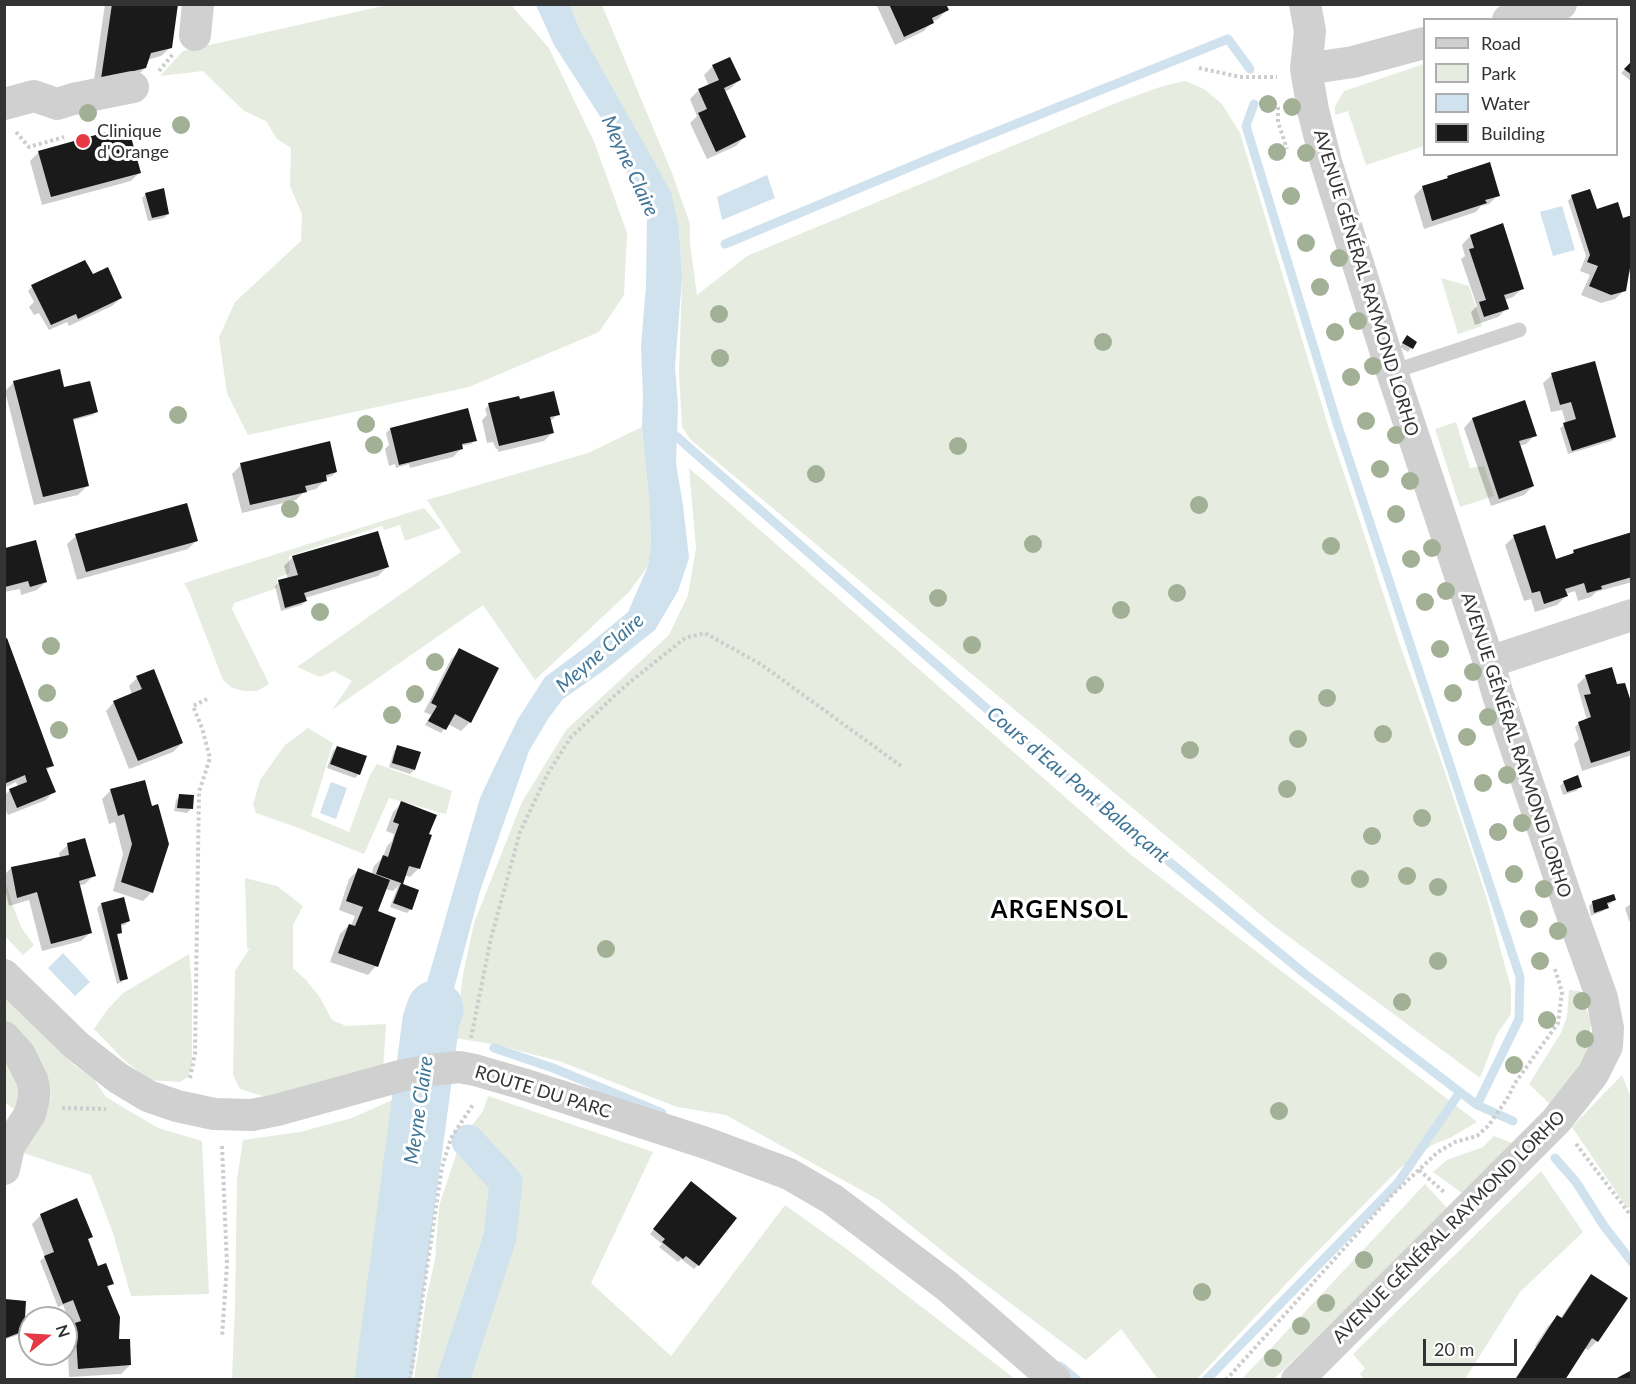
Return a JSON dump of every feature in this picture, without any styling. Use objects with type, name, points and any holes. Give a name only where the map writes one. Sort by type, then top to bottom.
[{"type":"street","name":"AVENUE GÉNÉRAL RAYMOND LORHO","points":[[1297,1380],[1556,1121],[1593,1074],[1619,1047],[1608,1028],[1602,998],[1508,725],[1326,162],[1306,69],[1310,31],[1305,4]]},
{"type":"street","points":[[1515,18],[1561,4]]},
{"type":"street","points":[[1306,69],[1353,62],[1423,44]]},
{"type":"street","points":[[8,116],[34,96],[57,104],[133,87]]},
{"type":"street","points":[[1489,662],[1632,615]]},
{"type":"street","name":"ROUTE DU PARC","points":[[4,975],[77,1046],[118,1078],[148,1096],[177,1106],[214,1114],[252,1114],[277,1110],[400,1076],[431,1070],[467,1068],[695,1139],[789,1174],[832,1198],[947,1286],[1055,1380]]},
{"type":"street","points":[[4,1037],[20,1055],[34,1088],[31,1110],[7,1157]]},
{"type":"lane","points":[[1392,372],[1519,330]]},
{"type":"path","points":[[133,87],[157,74],[196,20]]},
{"type":"path","points":[[1200,68],[1240,77],[1277,77]]},
{"type":"path","points":[[8,116],[29,147],[73,134]]},
{"type":"path","points":[[409,1380],[442,1167],[451,1138],[482,1092],[467,1068],[491,938],[520,832],[547,775],[571,737],[625,686],[685,638],[705,633],[762,665],[901,766]]},
{"type":"path","points":[[184,1081],[190,1078],[195,1054],[199,792],[210,758],[193,706],[207,699]]},
{"type":"path","points":[[1226,1380],[1392,1195],[1438,1152],[1455,1142],[1477,1136],[1489,1125],[1508,1099],[1515,1083]]},
{"type":"path","points":[[31,1110],[135,1108],[148,1096]]},
{"type":"path","points":[[214,1114],[221,1137],[227,1264],[222,1337]]},
{"type":"path","points":[[1575,1144],[1632,1217]]},
{"type":"path","points":[[1419,1170],[1446,1194]]},
{"type":"green space","points":[[387,5],[511,5],[549,48],[595,144],[627,233],[624,295],[599,332],[469,387],[248,435],[227,393],[219,337],[235,302],[301,241],[302,214],[290,186],[291,148],[277,139],[266,121],[244,111],[203,71],[160,76],[183,51]]},
{"type":"green space","points":[[570,5],[602,5],[672,173],[690,224],[690,243],[697,295],[747,256],[1116,103],[1163,86],[1185,81],[1204,89],[1222,104],[1240,133],[1329,429],[1486,896],[1511,988],[1511,1014],[1497,1034],[1480,1078],[1273,925],[691,440],[682,427],[679,373],[682,278],[679,228],[580,30]]},
{"type":"green space","points":[[1423,64],[1423,146],[1366,165],[1348,111],[1335,115],[1335,106],[1344,91]]},
{"type":"green space","points":[[1441,278],[1469,286],[1482,326],[1458,334]]},
{"type":"green space","points":[[1456,422],[1470,468],[1484,466],[1494,496],[1460,507],[1435,429]]},
{"type":"green space","points":[[642,427],[651,540],[648,566],[629,592],[535,680],[483,605],[332,710],[352,681],[334,671],[320,677],[297,667],[461,552],[427,500],[588,453]]},
{"type":"green space","points":[[689,468],[1130,854],[1477,1122],[1450,1138],[1434,1144],[1400,1168],[1300,1269],[1197,1379],[1158,1379],[1121,1329],[1086,1360],[965,1269],[879,1200],[726,1115],[677,1107],[559,1061],[492,1044],[455,1038],[463,975],[474,923],[522,802],[566,730],[669,635],[688,595],[696,548]]},
{"type":"green space","points":[[424,508],[441,528],[405,541],[400,525],[384,530],[382,526],[289,556],[290,573],[277,578],[277,588],[234,603],[232,609],[269,684],[257,691],[243,691],[231,687],[223,680],[184,583]]},
{"type":"green space","points":[[308,728],[333,743],[311,816],[349,832],[370,775],[377,764],[452,791],[446,814],[389,798],[364,854],[256,813],[253,805],[260,780],[285,745]]},
{"type":"green space","points":[[4,877],[21,927],[34,945],[23,955],[5,936]]},
{"type":"green space","points":[[245,878],[277,886],[303,906],[293,925],[293,968],[319,996],[332,1020],[346,1026],[386,1024],[383,1070],[266,1097],[240,1089],[233,1075],[235,971],[250,948],[247,949]]},
{"type":"green space","points":[[189,954],[192,987],[192,1066],[188,1077],[180,1082],[149,1080],[123,1059],[94,1029],[123,993]]},
{"type":"green space","points":[[1569,990],[1580,991],[1591,1021],[1588,1051],[1569,1083],[1551,1105],[1529,1084],[1561,1033],[1567,1016]]},
{"type":"green space","points":[[4,997],[74,1065],[94,1079],[106,1097],[158,1128],[202,1141],[209,1294],[131,1296],[113,1233],[91,1175],[23,1153],[51,1100],[45,1068],[39,1057],[5,1022]]},
{"type":"green space","points":[[4,1057],[22,1076],[16,1111],[5,1102]]},
{"type":"green space","points":[[1622,1075],[1632,1095],[1632,1206],[1627,1208],[1572,1127]]},
{"type":"green space","points":[[406,1094],[402,1172],[369,1379],[232,1379],[237,1180],[243,1140],[300,1132],[352,1118]]},
{"type":"green space","points":[[488,1096],[653,1152],[591,1283],[671,1356],[785,1205],[848,1250],[1015,1379],[414,1379],[426,1299],[435,1260],[439,1206],[457,1152],[483,1111]]},
{"type":"green space","points":[[1494,1136],[1512,1143],[1462,1193],[1433,1172],[1447,1160],[1483,1147]]},
{"type":"green space","points":[[1541,1171],[1583,1232],[1520,1292],[1465,1379],[1364,1379],[1360,1374],[1365,1368],[1353,1354]]},
{"type":"green space","points":[[1425,1184],[1448,1209],[1274,1379],[1241,1380]]},
{"type":"water","points":[[536,5],[570,5],[580,30],[671,192],[679,228],[682,278],[675,367],[678,406],[676,463],[689,558],[678,591],[655,630],[606,669],[563,699],[529,751],[480,891],[443,1034],[444,1050],[412,1057],[410,1049],[413,1023],[421,1003],[480,798],[518,719],[545,677],[628,612],[648,566],[651,541],[642,427],[641,346],[646,286],[647,217],[603,121],[554,45]]},
{"type":"water","points":[[767,175],[775,198],[722,220],[717,197]]},
{"type":"water","points":[[1562,206],[1575,250],[1553,256],[1540,212]]},
{"type":"water","points":[[331,782],[347,788],[336,819],[320,813]]},
{"type":"water","points":[[63,953],[90,982],[75,996],[48,968]]},
{"type":"building","points":[[112,4],[178,4],[172,48],[151,53],[146,68],[101,79]]},
{"type":"building","points":[[889,4],[946,4],[949,10],[932,18],[934,23],[904,37]]},
{"type":"building","points":[[730,57],[741,80],[724,88],[746,137],[716,152],[698,113],[707,109],[698,89],[719,80],[712,65]]},
{"type":"building","points":[[1632,61],[1632,75],[1624,69]]},
{"type":"building","points":[[128,126],[141,173],[51,197],[38,151]]},
{"type":"building","points":[[1490,162],[1500,196],[1485,200],[1487,203],[1432,221],[1422,186]]},
{"type":"building","points":[[164,188],[169,214],[152,218],[145,193]]},
{"type":"building","points":[[1590,189],[1597,209],[1618,202],[1623,218],[1632,215],[1632,267],[1626,291],[1611,295],[1589,286],[1598,266],[1587,262],[1590,255],[1571,195]]},
{"type":"building","points":[[1503,223],[1524,289],[1504,295],[1509,309],[1484,317],[1479,302],[1486,300],[1469,249],[1474,248],[1470,235]]},
{"type":"building","points":[[85,260],[93,274],[108,267],[122,298],[78,319],[76,314],[51,325],[31,285]]},
{"type":"building","points":[[1407,335],[1417,342],[1413,349],[1402,343]]},
{"type":"building","points":[[1595,361],[1616,437],[1572,451],[1563,423],[1576,419],[1571,402],[1560,405],[1551,373]]},
{"type":"building","points":[[60,369],[64,387],[90,381],[98,412],[73,419],[89,486],[43,497],[13,381]]},
{"type":"building","points":[[554,391],[560,415],[550,417],[554,433],[499,446],[488,403]]},
{"type":"building","points":[[1525,400],[1537,436],[1519,441],[1534,486],[1499,499],[1472,418]]},
{"type":"building","points":[[468,408],[477,441],[462,444],[463,449],[399,465],[390,428]]},
{"type":"building","points":[[330,441],[337,472],[326,475],[327,481],[305,486],[307,492],[250,505],[240,463]]},
{"type":"building","points":[[187,503],[198,541],[86,572],[75,534]]},
{"type":"building","points":[[1545,525],[1556,559],[1574,553],[1573,550],[1632,532],[1632,577],[1601,586],[1602,589],[1587,593],[1584,583],[1565,589],[1568,596],[1544,604],[1540,591],[1532,593],[1513,535]]},
{"type":"building","points":[[378,531],[389,567],[304,593],[307,601],[285,608],[278,580],[298,575],[292,556]]},
{"type":"building","points":[[36,540],[47,582],[30,587],[28,581],[5,587],[5,548]]},
{"type":"building","points":[[7,638],[54,766],[46,768],[56,792],[17,808],[9,789],[27,782],[25,775],[4,784],[4,639]]},
{"type":"building","points":[[459,648],[499,668],[471,723],[455,714],[446,730],[428,721],[437,706],[431,703]]},
{"type":"building","points":[[1612,667],[1617,684],[1625,683],[1632,705],[1632,750],[1591,763],[1578,722],[1591,717],[1584,695],[1591,694],[1585,675]]},
{"type":"building","points":[[154,669],[183,743],[138,761],[113,701],[142,689],[136,676]]},
{"type":"building","points":[[397,745],[421,752],[415,770],[392,763]]},
{"type":"building","points":[[337,746],[367,756],[360,775],[330,764]]},
{"type":"building","points":[[1578,775],[1582,787],[1567,792],[1563,781]]},
{"type":"building","points":[[145,780],[152,806],[158,804],[169,844],[153,893],[121,882],[132,844],[124,814],[118,816],[110,789]]},
{"type":"building","points":[[179,794],[194,795],[193,809],[177,808]]},
{"type":"building","points":[[401,801],[437,815],[429,834],[432,835],[420,869],[409,866],[403,884],[419,890],[412,910],[393,903],[401,883],[376,874],[383,855],[388,857],[399,824],[393,822]]},
{"type":"building","points":[[85,838],[96,876],[79,881],[92,933],[51,944],[37,892],[17,898],[11,867],[69,855],[67,843]]},
{"type":"building","points":[[358,868],[390,880],[378,911],[396,918],[378,967],[338,953],[349,924],[355,926],[363,907],[346,901]]},
{"type":"building","points":[[1614,894],[1616,900],[1607,903],[1609,908],[1594,913],[1592,901]]},
{"type":"building","points":[[124,897],[130,921],[121,924],[122,933],[117,934],[128,979],[120,981],[101,903]]},
{"type":"building","points":[[691,1181],[737,1218],[699,1266],[686,1256],[683,1259],[662,1242],[665,1239],[653,1229]]},
{"type":"building","points":[[77,1198],[93,1237],[88,1239],[98,1266],[106,1263],[114,1284],[107,1286],[120,1317],[119,1339],[130,1339],[131,1365],[78,1369],[78,1322],[81,1321],[78,1306],[75,1306],[73,1300],[63,1304],[44,1256],[54,1252],[40,1214]]},
{"type":"building","points":[[1591,1274],[1628,1298],[1598,1342],[1592,1338],[1565,1380],[1515,1380],[1557,1315],[1562,1318]]},
{"type":"building","points":[[5,1299],[26,1301],[26,1306],[18,1306],[18,1333],[6,1338],[4,1334]]},
{"type":"building","points":[[1632,1370],[1632,1380],[1618,1380],[1617,1378]]},
{"type":"waterway","points":[[725,244],[941,154],[1228,39],[1250,69]]},
{"type":"waterway","points":[[1254,104],[1246,126],[1336,420],[1520,977],[1519,1019],[1477,1105]]},
{"type":"waterway","name":"Cours d'Eau Pont Balançant","points":[[669,430],[1027,744],[1305,974],[1477,1105],[1513,1121]]},
{"type":"waterway","name":"Meyne Claire","points":[[383,1380],[431,1021],[435,1009]]},
{"type":"waterway","points":[[494,1048],[553,1068],[662,1113]]},
{"type":"waterway","points":[[1206,1380],[1397,1184],[1460,1092]]},
{"type":"waterway","points":[[453,1380],[500,1237],[506,1182],[468,1141]]},
{"type":"waterway","name":"Cours d'Eau Pont Balançant","points":[[1555,1158],[1576,1182],[1604,1226],[1632,1262]]},
{"type":"waterway","points":[[1060,1366],[1077,1380]]},
{"type":"place","name":"Clinique d'Orange","points":[[83,141]]},
{"type":"district","name":"ARGENSOL","points":[[1060,910]]}]
